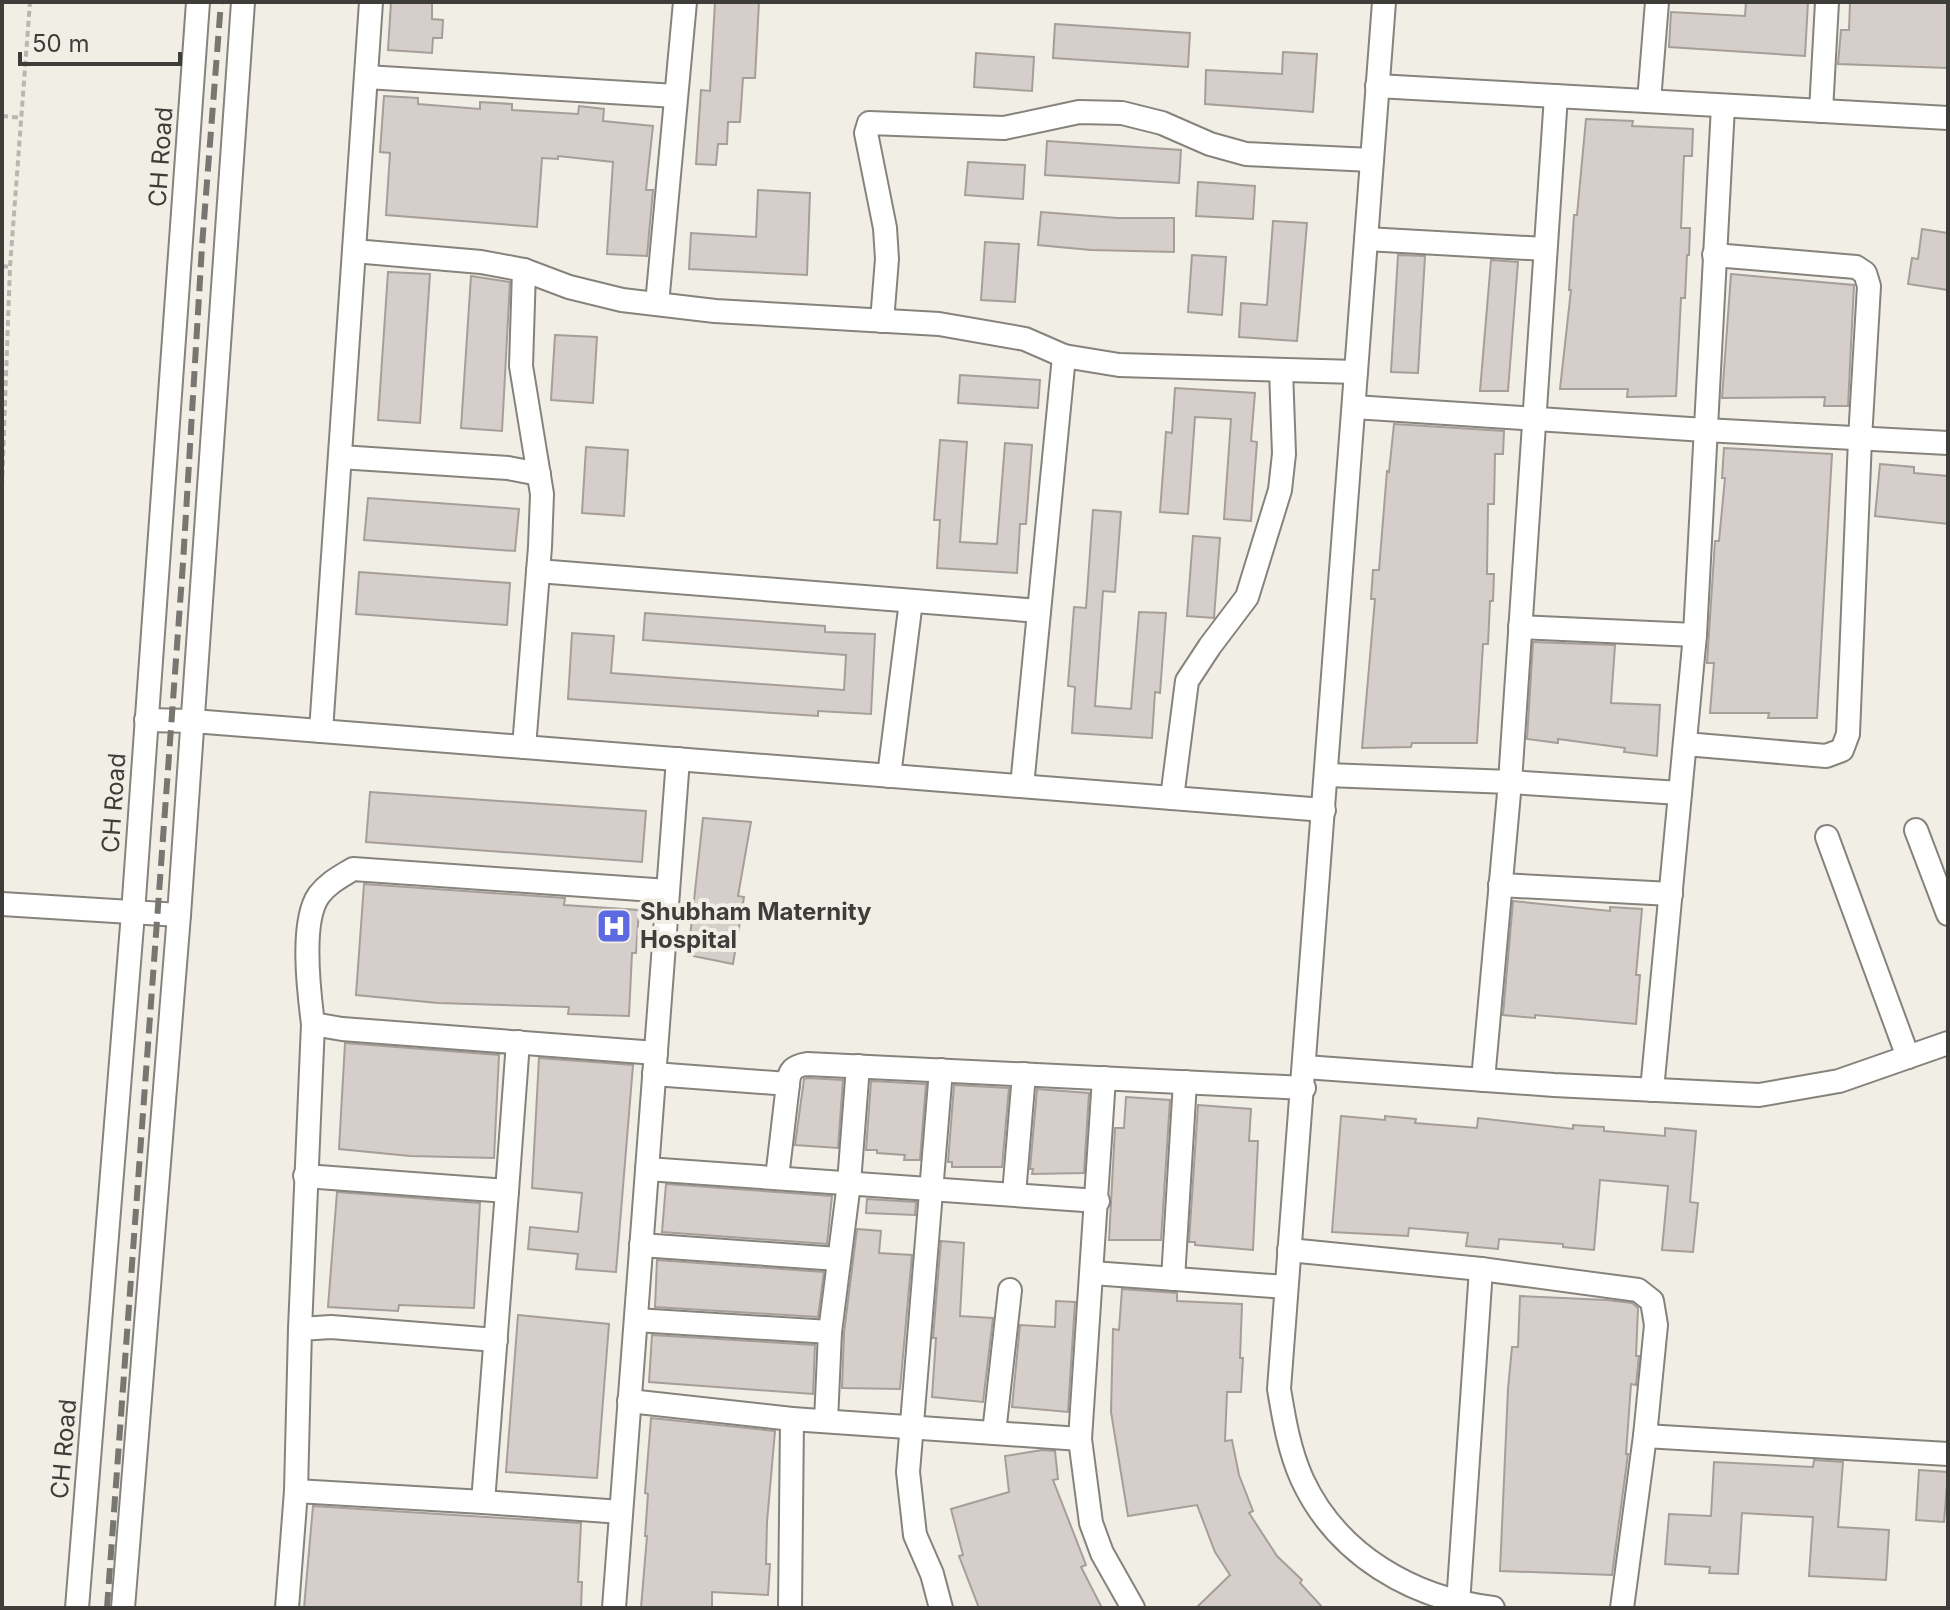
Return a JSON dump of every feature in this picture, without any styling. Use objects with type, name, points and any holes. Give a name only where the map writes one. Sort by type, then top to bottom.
[{"type":"street","name":"CH Road","points":[[77,1608],[133,913],[198,2]]},
{"type":"street","points":[[123,1608],[179,915],[243,2]]},
{"type":"street","points":[[321,731],[371,2]]},
{"type":"street","points":[[657,304],[685,2]]},
{"type":"street","points":[[1384,2],[1279,1389],[1288,1437],[1302,1480],[1326,1517],[1354,1551],[1396,1580],[1458,1604],[1493,1608]]},
{"type":"street","points":[[1649,101],[1657,2]]},
{"type":"street","points":[[1821,111],[1827,2]]},
{"type":"street","points":[[366,77],[676,96]]},
{"type":"street","points":[[1377,86],[1948,118]]},
{"type":"street","points":[[1483,1080],[1510,782],[1556,96]]},
{"type":"street","points":[[1652,1090],[1695,635],[1723,106]]},
{"type":"street","points":[[882,321],[887,259],[885,228],[866,133],[869,123],[1004,128],[1079,112],[1122,113],[1162,123],[1210,144],[1246,154],[1372,160]]},
{"type":"street","points":[[1366,239],[1545,249]]},
{"type":"street","points":[[354,251],[481,262],[524,270],[569,287],[622,300],[939,324],[1025,339],[1064,356],[1119,365],[1356,372]]},
{"type":"street","points":[[1685,744],[1826,756],[1842,750],[1848,734],[1869,286],[1865,273],[1856,267],[1714,255]]},
{"type":"street","points":[[524,270],[521,366],[542,494],[524,747]]},
{"type":"street","points":[[1022,786],[1064,356]]},
{"type":"street","points":[[1172,798],[1187,681],[1247,597],[1280,490],[1284,454],[1281,370]]},
{"type":"street","points":[[1354,407],[1948,443]]},
{"type":"street","points":[[340,457],[508,468],[539,474]]},
{"type":"street","points":[[538,571],[1039,611]]},
{"type":"street","points":[[889,776],[911,601]]},
{"type":"street","points":[[1520,627],[1695,635]]},
{"type":"street","points":[[146,720],[193,721],[1324,810]]},
{"type":"street","points":[[614,1608],[678,759]]},
{"type":"street","points":[[1327,775],[1680,793]]},
{"type":"street","points":[[1916,830],[1948,914]]},
{"type":"street","points":[[1827,837],[1908,1057]]},
{"type":"street","points":[[287,1608],[296,1491],[305,1176],[313,1024],[307,970],[310,920],[316,899],[329,884],[353,869],[668,891]]},
{"type":"street","points":[[1500,885],[1671,894]]},
{"type":"street","points":[[2,904],[179,915]]},
{"type":"street","points":[[313,1024],[342,1029],[518,1042],[788,1084]]},
{"type":"street","points":[[483,1502],[518,1042]]},
{"type":"street","points":[[777,1178],[789,1074],[796,1066],[807,1064],[1185,1082],[1304,1077],[1483,1080],[1759,1095],[1839,1081],[1948,1043]]},
{"type":"street","points":[[826,1421],[830,1332],[849,1183],[858,1066]]},
{"type":"street","points":[[941,1070],[908,1472],[915,1535],[932,1574],[941,1608]]},
{"type":"street","points":[[1014,1194],[1024,1074]]},
{"type":"street","points":[[1104,1078],[1080,1439],[1091,1523],[1112,1573],[1133,1608]]},
{"type":"street","points":[[1173,1279],[1185,1082]]},
{"type":"street","points":[[647,1169],[1098,1201]]},
{"type":"street","points":[[305,1176],[507,1191]]},
{"type":"street","points":[[641,1245],[838,1259]]},
{"type":"street","points":[[1289,1250],[1481,1269],[1645,1293],[1656,1310],[1656,1325],[1622,1608]]},
{"type":"street","points":[[1458,1604],[1481,1269]]},
{"type":"street","points":[[1092,1273],[1286,1287]]},
{"type":"street","points":[[994,1433],[1010,1290]]},
{"type":"street","points":[[636,1320],[830,1332]]},
{"type":"street","points":[[300,1329],[331,1327],[496,1340]]},
{"type":"street","points":[[629,1401],[792,1419],[1080,1439]]},
{"type":"street","points":[[790,1608],[792,1419]]},
{"type":"street","points":[[1645,1436],[1948,1454]]},
{"type":"street","points":[[296,1491],[621,1512]]},
{"type":"path","points":[[2,486],[10,267],[30,2]]},
{"type":"path","points":[[2,116],[22,118]]},
{"type":"path","points":[[2,266],[10,267]]},
{"type":"building","points":[[391,2],[432,2],[432,19],[443,20],[442,38],[433,38],[432,53],[388,50]]},
{"type":"building","points":[[715,2],[759,2],[755,78],[743,78],[740,122],[728,122],[727,144],[718,144],[716,165],[696,164],[701,90],[710,91]]},
{"type":"building","points":[[1746,2],[1808,2],[1805,56],[1669,47],[1671,12],[1745,16]]},
{"type":"building","points":[[1850,2],[1948,2],[1948,68],[1838,64],[1841,30],[1849,30]]},
{"type":"building","points":[[1055,24],[1190,33],[1188,67],[1053,58]]},
{"type":"building","points":[[1283,52],[1317,54],[1313,112],[1205,104],[1206,70],[1282,74]]},
{"type":"building","points":[[976,53],[1034,57],[1032,91],[974,87]]},
{"type":"building","points":[[384,96],[418,98],[418,104],[480,109],[480,102],[512,104],[512,110],[578,114],[579,106],[604,109],[603,121],[653,126],[646,190],[653,190],[647,256],[607,254],[613,162],[558,156],[558,159],[542,158],[537,227],[386,215],[390,153],[380,152]]},
{"type":"building","points":[[1586,119],[1633,121],[1632,126],[1693,129],[1692,156],[1684,156],[1681,228],[1690,228],[1685,298],[1681,298],[1676,396],[1627,397],[1628,389],[1560,389],[1571,290],[1574,215],[1577,215]]},
{"type":"building","points":[[1047,141],[1181,150],[1179,183],[1045,175]]},
{"type":"building","points":[[968,162],[1025,165],[1023,199],[965,195]]},
{"type":"building","points":[[1198,182],[1255,186],[1253,219],[1196,216]]},
{"type":"building","points":[[758,190],[810,193],[807,275],[689,269],[691,233],[756,237]]},
{"type":"building","points":[[1041,212],[1117,218],[1174,218],[1174,252],[1038,245]]},
{"type":"building","points":[[1273,221],[1307,223],[1297,341],[1239,337],[1241,303],[1267,305]]},
{"type":"building","points":[[1922,229],[1948,233],[1948,290],[1908,284],[1912,258],[1918,259]]},
{"type":"building","points":[[985,242],[1019,244],[1015,302],[981,300]]},
{"type":"building","points":[[1192,255],[1226,257],[1222,315],[1188,312]]},
{"type":"building","points":[[1398,255],[1425,256],[1418,373],[1391,372]]},
{"type":"building","points":[[1491,260],[1518,262],[1508,391],[1480,391]]},
{"type":"building","points":[[388,272],[430,274],[420,423],[378,420]]},
{"type":"building","points":[[1731,274],[1854,285],[1848,406],[1824,406],[1825,397],[1722,398]]},
{"type":"building","points":[[471,276],[510,282],[502,431],[461,428]]},
{"type":"building","points":[[555,335],[597,337],[593,403],[551,400]]},
{"type":"building","points":[[960,375],[1040,380],[1038,408],[958,403]]},
{"type":"building","points":[[1175,388],[1255,393],[1251,441],[1257,442],[1251,521],[1224,519],[1231,419],[1195,417],[1188,514],[1160,512],[1166,432],[1172,433]]},
{"type":"building","points":[[1394,424],[1504,431],[1503,454],[1495,454],[1494,504],[1488,504],[1487,574],[1494,574],[1493,601],[1490,601],[1488,644],[1483,644],[1477,743],[1412,743],[1411,747],[1362,748],[1375,599],[1371,599],[1373,570],[1379,570]]},
{"type":"building","points":[[940,440],[967,442],[960,542],[997,544],[1005,443],[1032,445],[1026,524],[1020,524],[1017,573],[937,568],[940,520],[934,520]]},
{"type":"building","points":[[586,447],[628,450],[624,516],[582,513]]},
{"type":"building","points":[[1724,448],[1832,454],[1817,718],[1768,718],[1769,713],[1710,713],[1714,663],[1707,663],[1715,541],[1719,541],[1725,478],[1722,478]]},
{"type":"building","points":[[1880,464],[1914,467],[1914,473],[1948,476],[1948,524],[1875,516]]},
{"type":"building","points":[[368,498],[519,509],[515,551],[364,540]]},
{"type":"building","points":[[1093,510],[1121,512],[1115,592],[1103,591],[1095,706],[1131,709],[1139,612],[1166,613],[1160,693],[1155,692],[1152,738],[1072,733],[1075,687],[1068,686],[1074,607],[1086,608]]},
{"type":"building","points":[[1193,536],[1220,538],[1214,618],[1187,616]]},
{"type":"building","points":[[359,572],[510,583],[507,625],[356,614]]},
{"type":"building","points":[[645,613],[825,626],[825,632],[875,634],[871,714],[818,711],[818,716],[568,699],[572,633],[614,636],[611,673],[844,690],[846,655],[643,640]]},
{"type":"building","points":[[1533,642],[1615,645],[1611,703],[1660,705],[1657,756],[1624,752],[1625,748],[1558,739],[1558,743],[1527,739]]},
{"type":"building","points":[[370,792],[646,811],[642,862],[366,842]]},
{"type":"building","points":[[703,818],[751,822],[738,896],[744,897],[733,964],[688,955]]},
{"type":"building","points":[[364,884],[565,898],[564,905],[639,910],[636,953],[632,953],[629,1016],[568,1014],[569,1007],[438,1003],[356,995]]},
{"type":"building","points":[[1513,901],[1610,911],[1610,907],[1642,909],[1636,975],[1640,975],[1636,1024],[1503,1015]]},
{"type":"building","points":[[345,1043],[499,1055],[494,1158],[410,1156],[339,1149]]},
{"type":"building","points":[[539,1058],[633,1065],[616,1272],[576,1269],[578,1254],[528,1249],[530,1227],[578,1232],[582,1193],[532,1188]]},
{"type":"building","points":[[804,1079],[843,1080],[838,1148],[795,1145]]},
{"type":"building","points":[[871,1081],[926,1084],[920,1160],[904,1160],[905,1155],[866,1150]]},
{"type":"building","points":[[954,1085],[1009,1088],[1002,1167],[952,1167],[952,1162],[948,1162]]},
{"type":"building","points":[[1037,1089],[1089,1093],[1084,1173],[1032,1174]]},
{"type":"building","points":[[1126,1097],[1170,1100],[1161,1240],[1109,1240],[1115,1128],[1124,1128]]},
{"type":"building","points":[[1198,1105],[1251,1109],[1249,1141],[1258,1141],[1253,1250],[1189,1242]]},
{"type":"building","points":[[1341,1116],[1385,1120],[1385,1116],[1416,1119],[1415,1123],[1477,1128],[1478,1118],[1573,1129],[1573,1125],[1604,1127],[1604,1131],[1665,1136],[1665,1128],[1696,1131],[1690,1202],[1698,1203],[1693,1252],[1662,1250],[1668,1186],[1600,1180],[1594,1250],[1499,1239],[1498,1249],[1466,1246],[1468,1233],[1409,1228],[1408,1236],[1332,1232]]},
{"type":"building","points":[[666,1184],[832,1196],[827,1244],[662,1232]]},
{"type":"building","points":[[337,1192],[480,1203],[474,1308],[399,1305],[398,1311],[328,1307]]},
{"type":"building","points":[[867,1199],[916,1202],[915,1215],[866,1213]]},
{"type":"building","points":[[857,1229],[881,1231],[879,1253],[912,1255],[900,1389],[842,1388],[844,1333]]},
{"type":"building","points":[[941,1241],[964,1243],[960,1316],[993,1318],[983,1402],[932,1397]]},
{"type":"building","points":[[657,1260],[824,1272],[818,1317],[655,1307]]},
{"type":"building","points":[[1122,1289],[1177,1293],[1177,1301],[1242,1304],[1241,1392],[1227,1392],[1225,1441],[1232,1440],[1239,1475],[1253,1511],[1249,1513],[1277,1556],[1302,1580],[1300,1583],[1323,1608],[1196,1608],[1230,1575],[1215,1552],[1197,1505],[1128,1516],[1111,1412],[1113,1329],[1119,1330]]},
{"type":"building","points":[[1520,1296],[1607,1300],[1632,1303],[1638,1308],[1636,1356],[1639,1356],[1636,1385],[1631,1384],[1628,1454],[1612,1575],[1500,1571],[1508,1389],[1512,1347],[1518,1347]]},
{"type":"building","points":[[1056,1301],[1075,1302],[1068,1412],[1012,1407],[1020,1325],[1055,1327]]},
{"type":"building","points":[[518,1315],[609,1324],[597,1478],[506,1472]]},
{"type":"building","points":[[652,1335],[815,1345],[813,1394],[649,1382]]},
{"type":"building","points":[[651,1418],[775,1431],[767,1522],[766,1564],[770,1564],[768,1595],[712,1592],[712,1608],[641,1608]]},
{"type":"building","points":[[1055,1451],[1058,1479],[1053,1480],[1086,1565],[1081,1567],[1102,1608],[979,1608],[959,1556],[963,1555],[951,1509],[1009,1492],[1005,1456]]},
{"type":"building","points":[[1814,1460],[1843,1462],[1838,1527],[1889,1530],[1886,1580],[1809,1576],[1813,1517],[1742,1513],[1738,1574],[1709,1573],[1710,1567],[1665,1564],[1669,1514],[1711,1516],[1714,1462],[1813,1467]]},
{"type":"building","points":[[1919,1470],[1948,1472],[1944,1522],[1916,1520]]},
{"type":"building","points":[[313,1506],[581,1523],[578,1582],[582,1582],[581,1608],[304,1608]]},
{"type":"railway","points":[[107,1608],[221,2]]},
{"type":"place","name":"Shubham Maternity Hospital","points":[[614,926]]}]
